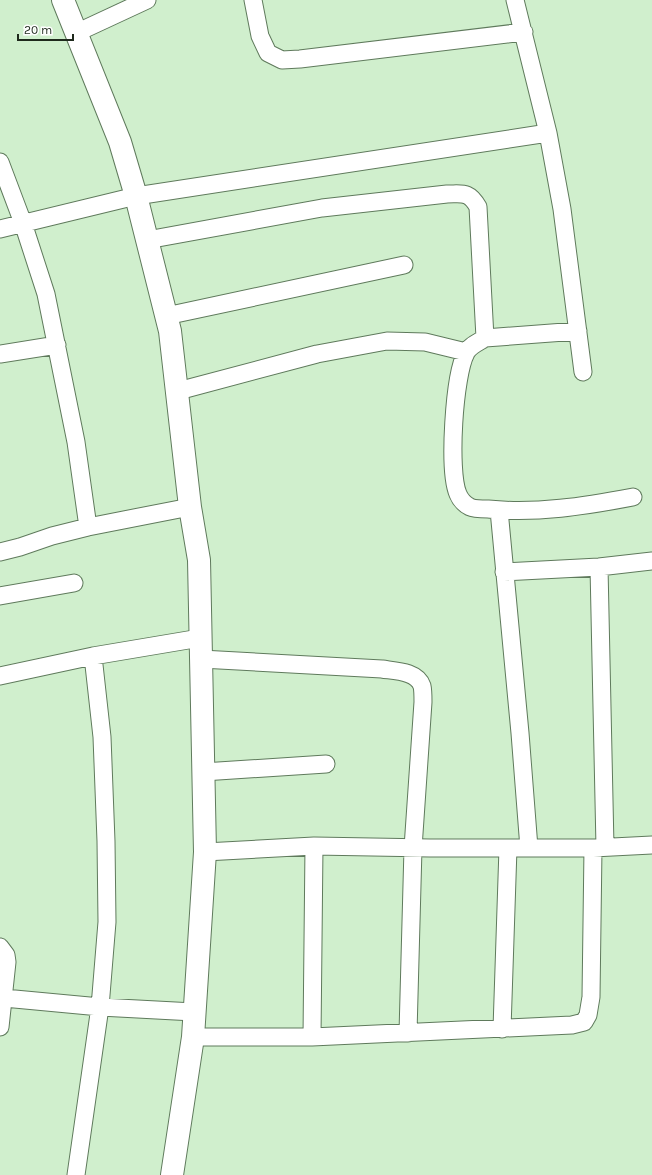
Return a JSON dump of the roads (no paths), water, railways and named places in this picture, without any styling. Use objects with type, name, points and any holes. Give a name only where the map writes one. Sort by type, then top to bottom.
[{"type":"main road","points":[[63,0],[120,142],[136,196],[170,331],[190,507],[198,560],[204,852],[193,1037],[172,1175]]},
{"type":"street","points":[[76,33],[147,0]]},
{"type":"street","points":[[253,0],[260,36],[268,53],[282,60],[524,32]]},
{"type":"street","points":[[515,0],[548,133],[562,209],[583,372]]},
{"type":"street","points":[[0,229],[136,196],[548,133]]},
{"type":"street","points":[[0,162],[23,223],[46,294],[76,442],[88,527]]},
{"type":"street","points":[[147,240],[322,208],[466,193],[473,199],[478,207],[485,338]]},
{"type":"street","points":[[166,316],[404,265]]},
{"type":"street","points":[[578,331],[485,338],[477,342],[466,352],[454,406],[453,464],[457,493],[461,501],[471,508],[499,510],[543,510],[608,502],[633,497]]},
{"type":"street","points":[[178,391],[317,354],[387,340],[426,342],[466,352]]},
{"type":"street","points":[[0,354],[57,345]]},
{"type":"street","points":[[0,552],[88,527],[190,507]]},
{"type":"street","points":[[499,510],[520,733],[529,848]]},
{"type":"street","points":[[504,572],[599,567],[652,561]]},
{"type":"street","points":[[193,1037],[312,1037],[502,1029],[572,1025],[584,1022],[588,1015],[591,998],[599,847],[599,567]]},
{"type":"street","points":[[0,596],[74,583]]},
{"type":"street","points":[[0,676],[93,656],[200,638]]},
{"type":"street","points":[[76,1175],[100,1006],[107,922],[102,737],[93,656]]},
{"type":"street","points":[[201,659],[382,669],[408,673],[418,679],[422,686],[423,702],[413,848],[408,1033]]},
{"type":"street","points":[[203,772],[326,764]]},
{"type":"street","points":[[204,852],[314,846],[529,848],[652,845]]},
{"type":"street","points":[[312,1037],[314,846]]},
{"type":"street","points":[[502,1029],[508,848]]},
{"type":"street","points":[[0,947],[6,955],[7,962],[0,1027]]},
{"type":"street","points":[[4,998],[194,1012]]}]
